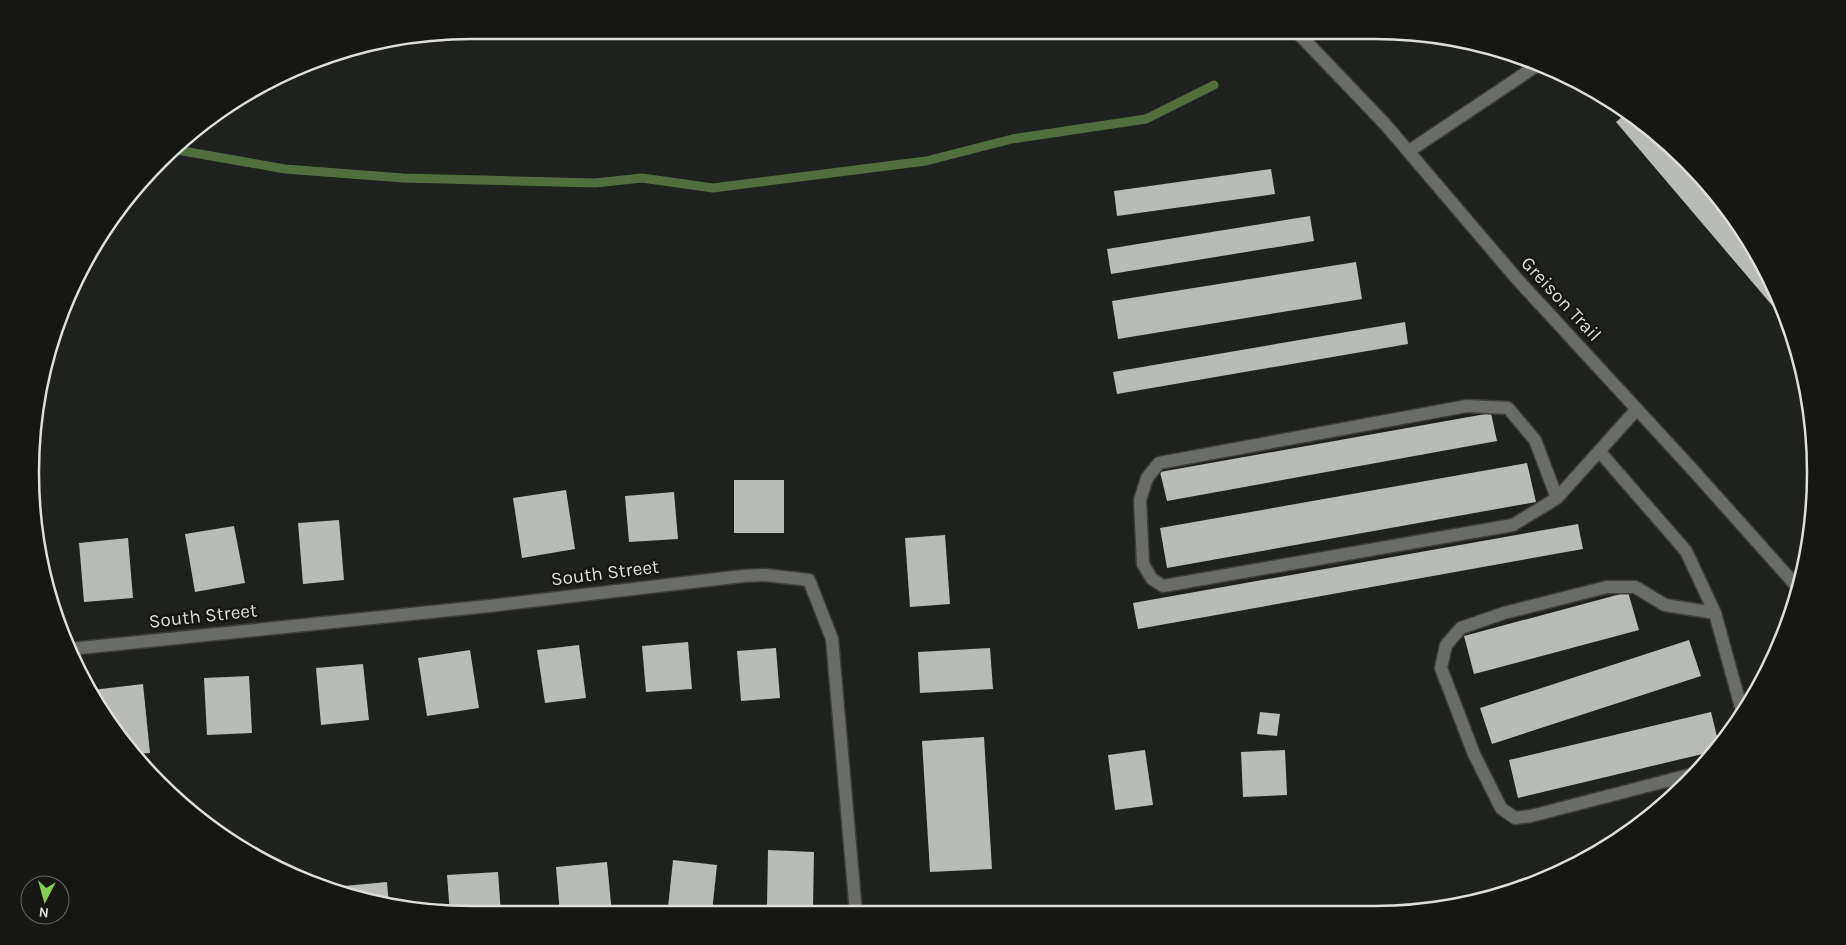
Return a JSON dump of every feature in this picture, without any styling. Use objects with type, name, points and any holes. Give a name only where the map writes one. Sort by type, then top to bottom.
[{"type":"street","name":"Greison Trail","points":[[1304,39],[1385,124],[1517,279],[1793,582]]},
{"type":"street","points":[[1408,151],[1531,69]]},
{"type":"street","points":[[1557,498],[1534,440],[1508,408],[1466,406],[1159,463],[1147,478],[1140,500],[1143,564],[1152,579],[1163,586],[1513,525],[1557,498],[1637,409]]},
{"type":"street","points":[[1599,451],[1686,551],[1715,614],[1740,704]]},
{"type":"street","name":"South Street","points":[[76,648],[489,606],[743,576],[765,574],[809,580],[832,639],[855,906]]},
{"type":"street","points":[[1682,777],[1532,816],[1515,818],[1502,808],[1474,754],[1440,668],[1446,645],[1461,628],[1504,613],[1607,586],[1635,587],[1664,605],[1715,614]]},
{"type":"building","points":[[1622,117],[1638,128],[1680,166],[1718,208],[1749,256],[1763,281],[1774,308],[1616,122]]},
{"type":"building","points":[[1271,169],[1275,194],[1117,216],[1114,191]]},
{"type":"building","points":[[1310,216],[1314,241],[1111,274],[1107,249]]},
{"type":"building","points":[[1356,262],[1362,299],[1118,339],[1112,301]]},
{"type":"building","points":[[1405,322],[1408,344],[1117,394],[1113,372]]},
{"type":"building","points":[[1491,413],[1497,441],[1167,501],[1160,472]]},
{"type":"building","points":[[1527,463],[1536,502],[1167,568],[1160,528]]},
{"type":"building","points":[[734,480],[784,480],[784,533],[734,533]]},
{"type":"building","points":[[566,490],[575,549],[522,558],[513,498]]},
{"type":"building","points":[[674,492],[678,539],[629,542],[625,496]]},
{"type":"building","points":[[339,520],[344,580],[303,584],[298,523]]},
{"type":"building","points":[[1578,524],[1583,549],[1138,629],[1133,603]]},
{"type":"building","points":[[234,526],[245,583],[195,592],[185,534]]},
{"type":"building","points":[[945,535],[950,604],[910,607],[905,538]]},
{"type":"building","points":[[128,538],[133,598],[84,602],[79,543]]},
{"type":"building","points":[[1628,592],[1639,630],[1474,674],[1464,636]]},
{"type":"building","points":[[1689,640],[1701,676],[1492,744],[1480,708]]},
{"type":"building","points":[[688,642],[692,689],[646,692],[642,646]]},
{"type":"building","points":[[579,645],[586,698],[545,703],[537,650]]},
{"type":"building","points":[[776,648],[780,698],[741,701],[737,651]]},
{"type":"building","points":[[990,648],[993,689],[920,693],[918,652]]},
{"type":"building","points":[[470,650],[479,708],[427,716],[418,658]]},
{"type":"building","points":[[363,664],[369,720],[321,725],[316,668]]},
{"type":"building","points":[[249,676],[252,733],[207,735],[204,678]]},
{"type":"building","points":[[143,684],[150,753],[142,754],[128,737],[97,689]]},
{"type":"building","points":[[1260,712],[1280,714],[1277,736],[1257,734]]},
{"type":"building","points":[[1711,712],[1717,738],[1704,754],[1518,798],[1509,760]]},
{"type":"building","points":[[984,737],[992,869],[930,872],[922,741]]},
{"type":"building","points":[[1145,750],[1153,805],[1115,810],[1108,755]]},
{"type":"building","points":[[1285,750],[1287,795],[1243,797],[1241,752]]},
{"type":"building","points":[[768,850],[814,852],[813,906],[767,906]]},
{"type":"building","points":[[673,860],[717,865],[713,906],[668,906]]},
{"type":"building","points":[[607,862],[611,906],[559,906],[556,867]]},
{"type":"building","points":[[498,872],[500,906],[449,905],[447,875]]},
{"type":"building","points":[[387,882],[388,898],[360,891],[343,886]]},
{"type":"waterway","points":[[182,151],[285,169],[403,178],[595,183],[642,178],[713,188],[926,161],[1012,139],[1146,119],[1214,85]]}]
